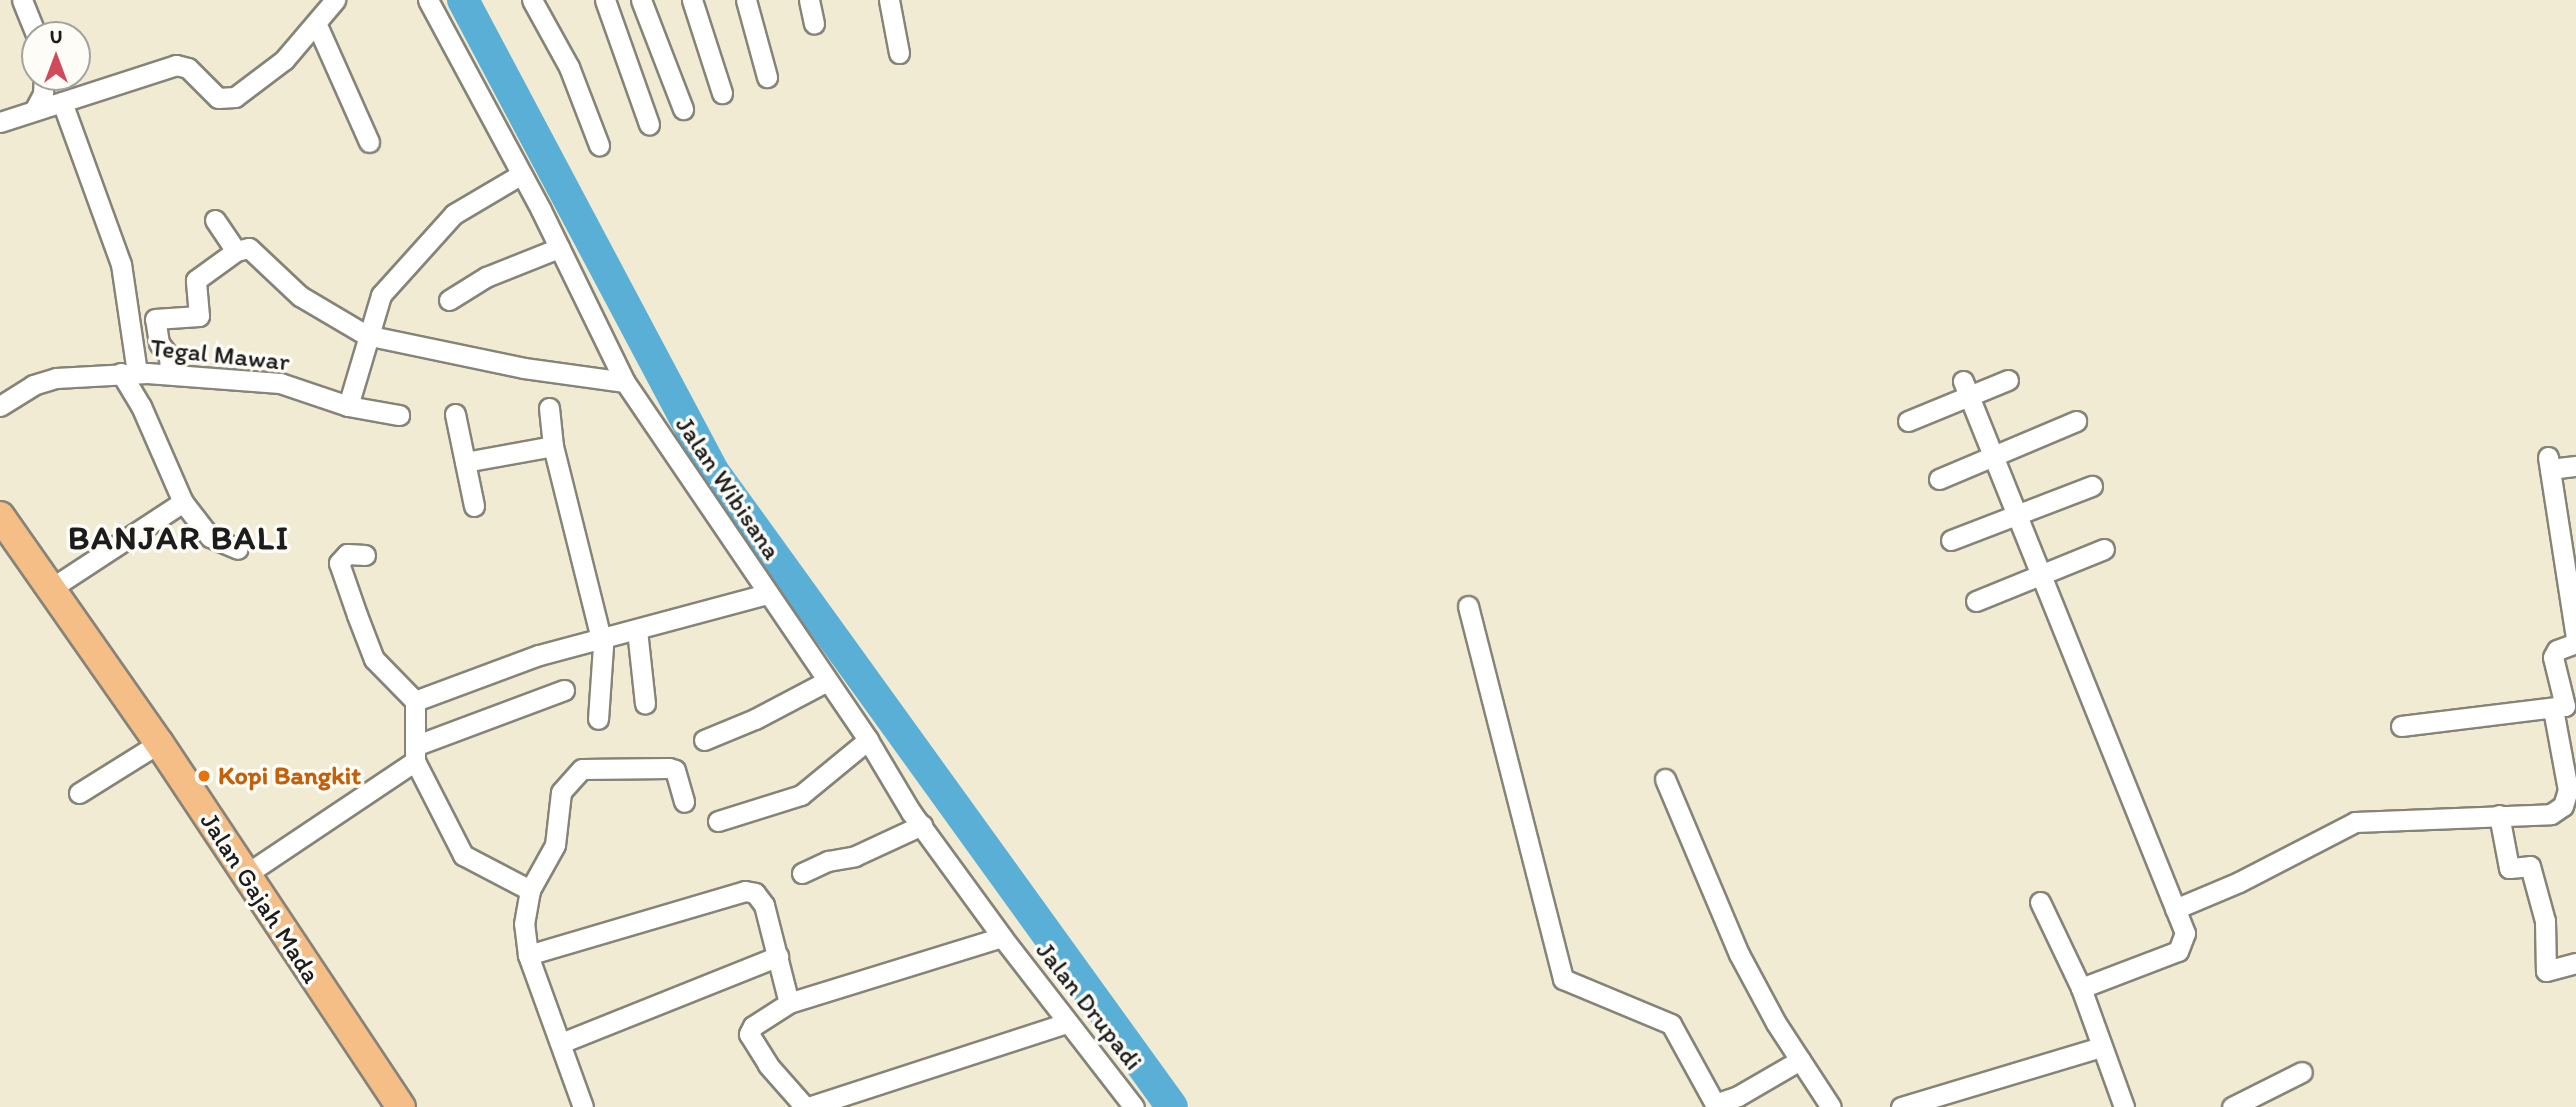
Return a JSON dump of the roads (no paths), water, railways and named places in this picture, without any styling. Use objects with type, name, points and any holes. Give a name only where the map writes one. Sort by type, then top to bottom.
[{"type":"highway","name":"Jalan Gajah Mada","points":[[0,516],[159,743],[401,1107]]},
{"type":"street","points":[[22,0],[30,21]]},
{"type":"street","points":[[0,122],[176,65],[188,68],[218,98],[235,97],[284,60],[317,25],[335,0]]},
{"type":"street","name":"Jalan Wibisana","points":[[415,701],[599,637],[637,630],[767,594],[625,382],[559,248],[428,0]]},
{"type":"street","points":[[532,0],[569,67],[599,145]]},
{"type":"street","points":[[605,0],[649,124]]},
{"type":"street","points":[[641,0],[683,109]]},
{"type":"street","points":[[692,0],[722,93]]},
{"type":"street","points":[[746,0],[767,77]]},
{"type":"street","points":[[809,0],[814,23]]},
{"type":"street","points":[[889,0],[899,53]]},
{"type":"street","points":[[317,25],[369,142]]},
{"type":"street","points":[[35,109],[43,91]]},
{"type":"street","points":[[62,103],[121,264],[129,373],[141,406],[183,502],[210,537],[238,549]]},
{"type":"street","points":[[348,406],[366,335],[381,295],[454,214],[520,175]]},
{"type":"street","points":[[215,220],[236,251]]},
{"type":"street","points":[[170,374],[169,356],[159,343],[155,319],[199,316],[196,280],[236,251],[249,247],[300,296],[366,335],[524,368],[625,382]]},
{"type":"street","points":[[449,300],[486,277],[559,248]]},
{"type":"street","name":"Tegal Mawar","points":[[0,405],[33,385],[56,378],[129,373],[170,374],[280,383],[348,406],[399,415]]},
{"type":"street","points":[[1908,421],[1966,388],[2008,380]]},
{"type":"street","points":[[1966,388],[2185,933],[2178,951],[2081,988]]},
{"type":"street","points":[[549,408],[553,446],[604,659],[598,719]]},
{"type":"street","points":[[455,414],[474,506]]},
{"type":"street","points":[[1939,479],[2076,421]]},
{"type":"street","points":[[465,462],[553,446]]},
{"type":"street","points":[[2576,466],[2549,463],[2569,550],[2576,637]]},
{"type":"street","points":[[1951,540],[2092,486]]},
{"type":"street","points":[[50,589],[183,502]]},
{"type":"street","points":[[1976,601],[2104,549]]},
{"type":"street","points":[[365,555],[347,554],[339,563],[374,660],[415,701],[416,753],[463,855],[530,890]]},
{"type":"street","name":"Jalan Drupadi","points":[[767,594],[868,740],[922,825],[1002,937],[1134,1107]]},
{"type":"street","points":[[1468,606],[1563,979],[1671,1024],[1715,1104],[1800,1060]]},
{"type":"street","points":[[637,630],[645,704]]},
{"type":"street","points":[[2400,726],[2564,706],[2554,653],[2576,643]]},
{"type":"street","points":[[704,740],[755,719],[827,681]]},
{"type":"street","points":[[245,875],[416,753],[564,690]]},
{"type":"street","points":[[2175,909],[2239,882],[2355,822],[2551,814],[2563,806],[2568,790],[2553,709]]},
{"type":"street","points":[[718,821],[801,795],[868,740]]},
{"type":"street","points":[[79,793],[159,743]]},
{"type":"street","points":[[583,1107],[528,955],[524,906],[555,845],[561,792],[579,771],[674,769],[684,802]]},
{"type":"street","points":[[1665,779],[1727,929],[1800,1060],[1831,1107]]},
{"type":"street","points":[[2500,815],[2509,868],[2530,866],[2545,921],[2546,971],[2576,963]]},
{"type":"street","points":[[802,873],[828,861],[855,856],[922,825]]},
{"type":"street","points":[[528,955],[745,891],[760,898],[789,1003]]},
{"type":"street","points":[[2040,902],[2081,988],[2124,1107]]},
{"type":"street","points":[[1002,937],[789,1003],[753,1026],[749,1034],[788,1091],[806,1107],[1067,1023]]},
{"type":"street","points":[[561,1043],[778,956]]},
{"type":"street","points":[[1901,1107],[2101,1046]]},
{"type":"street","points":[[2232,1107],[2302,1072]]},
{"type":"waterway","points":[[463,0],[713,471],[1172,1107]]},
{"type":"place","name":"Kopi Bangkit","points":[[204,776]]},
{"type":"district","name":"BANJAR BALI","points":[[179,538]]}]
